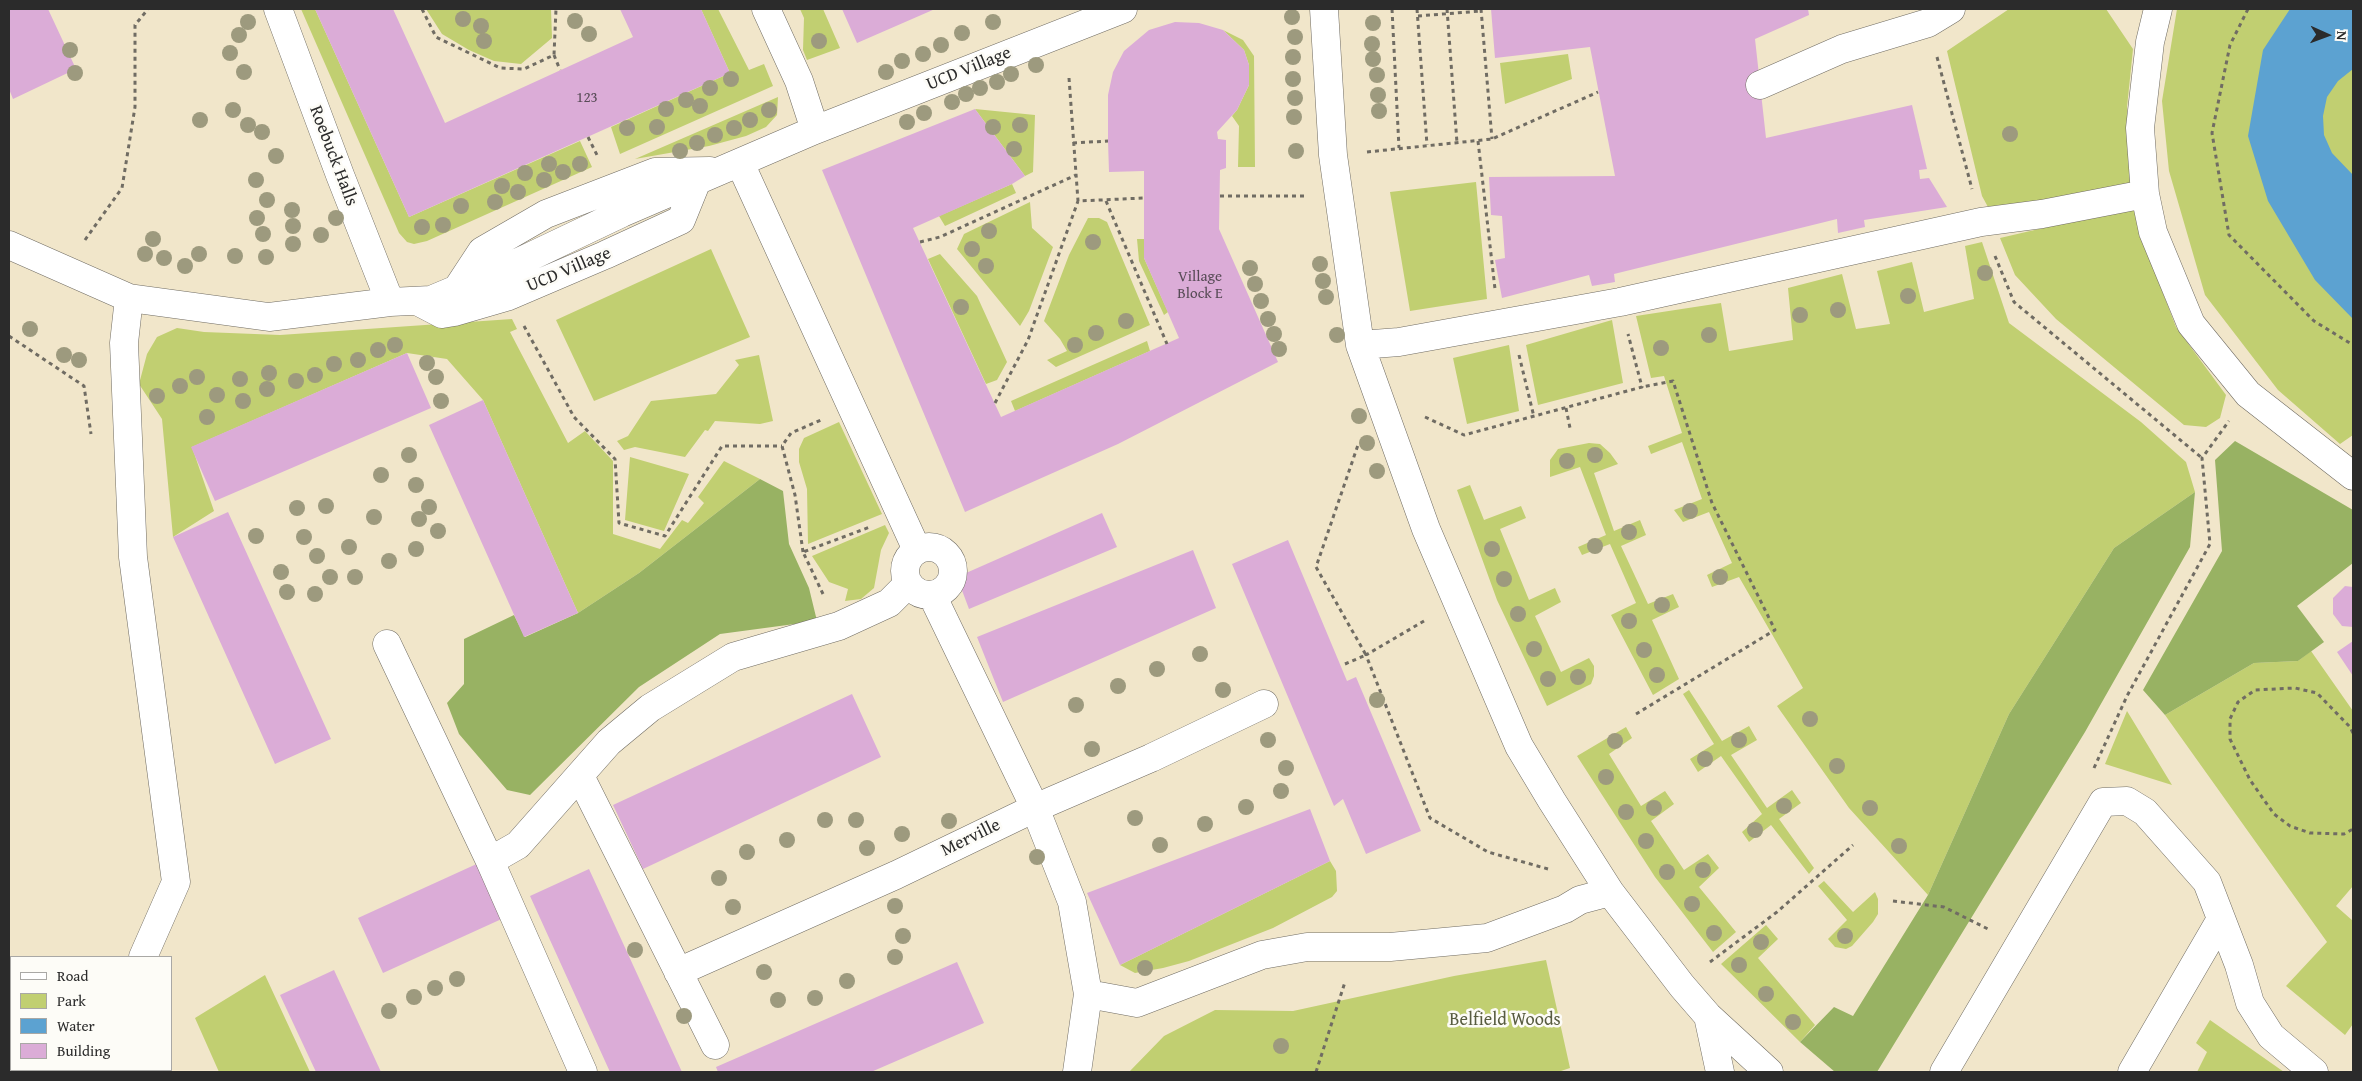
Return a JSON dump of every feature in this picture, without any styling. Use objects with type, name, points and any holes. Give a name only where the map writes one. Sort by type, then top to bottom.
[{"type":"street","name":"Roebuck Halls","points":[[278,9],[340,175],[404,302]]},
{"type":"street","points":[[766,9],[799,81],[815,130]]},
{"type":"street","name":"UCD Village","points":[[404,302],[431,300],[457,290],[622,213],[696,183],[815,130],[1123,9]]},
{"type":"street","points":[[1324,9],[1333,155],[1360,345],[1394,435],[1426,529],[1519,746],[1610,892],[1682,986],[1708,1016],[1769,1072]]},
{"type":"street","points":[[1760,85],[1842,49],[1928,24],[1951,9]]},
{"type":"street","points":[[2158,9],[2150,42],[2140,128],[2145,194],[2153,232],[2191,324],[2248,394],[2351,469]]},
{"type":"street","points":[[732,167],[851,407],[917,550]]},
{"type":"street","name":"UCD Village","points":[[457,290],[482,252],[546,214],[655,172],[732,167]]},
{"type":"street","name":"UCD Village","points":[[404,302],[442,314],[509,296],[681,220],[696,183]]},
{"type":"street","points":[[1360,345],[1399,342],[1620,302],[1981,222],[2042,214],[2145,194]]},
{"type":"street","points":[[9,245],[129,298],[269,317],[404,302]]},
{"type":"street","points":[[129,298],[124,343],[133,557],[176,882],[143,956]]},
{"type":"street","points":[[490,861],[518,845],[609,742],[650,708],[734,657],[839,626],[920,589],[939,593],[950,583],[953,569],[951,562],[940,550],[933,547],[917,550],[911,555],[904,569],[920,589],[1035,808],[1072,902],[1088,994],[1077,1072]]},
{"type":"street","points":[[387,644],[490,861],[584,1072]]},
{"type":"street","name":"Merville","points":[[678,972],[896,875],[1035,808],[1152,758],[1264,704]]},
{"type":"street","points":[[580,776],[715,1045]]},
{"type":"street","points":[[1944,1072],[2102,802],[2127,800],[2145,812],[2207,882],[2239,965],[2250,1003],[2271,1036],[2314,1072]]},
{"type":"street","points":[[1088,994],[1137,1003],[1262,955],[1307,948],[1390,947],[1487,938],[1565,909],[1580,900],[1610,892]]},
{"type":"street","points":[[2132,1072],[2221,919]]},
{"type":"street","points":[[1708,1016],[1720,1072]]},
{"type":"path","points":[[63,269],[122,188],[135,107],[135,25],[148,9]]},
{"type":"path","points":[[422,9],[436,37],[500,68],[524,69],[554,55]]},
{"type":"path","points":[[556,9],[554,55],[560,70]]},
{"type":"path","points":[[1392,9],[1399,148]]},
{"type":"path","points":[[1417,9],[1427,145]]},
{"type":"path","points":[[1447,9],[1458,142]]},
{"type":"path","points":[[2248,9],[2230,45],[2212,133],[2229,236],[2314,321],[2353,344]]},
{"type":"path","points":[[1418,16],[1448,15],[1481,10],[1492,139]]},
{"type":"path","points":[[1928,24],[1981,222],[2014,302],[2202,458]]},
{"type":"path","points":[[995,403],[1028,340],[1078,201],[1069,78]]},
{"type":"path","points":[[1367,152],[1492,139],[1598,92]]},
{"type":"path","points":[[588,137],[599,161]]},
{"type":"path","points":[[1478,140],[1496,292],[1511,322],[1534,417]]},
{"type":"path","points":[[1073,143],[1108,141]]},
{"type":"path","points":[[920,242],[940,237],[1076,175]]},
{"type":"path","points":[[1220,196],[1295,196]]},
{"type":"path","points":[[1078,201],[1144,198]]},
{"type":"path","points":[[1106,201],[1167,344]]},
{"type":"path","points":[[1620,302],[1642,387]]},
{"type":"path","points":[[521,321],[574,417],[615,459],[620,522],[665,536],[722,446],[782,446]]},
{"type":"path","points":[[1425,417],[1464,435],[1642,387],[1673,381],[1712,503],[1776,630],[1636,714]]},
{"type":"path","points":[[2102,802],[2093,770],[2126,696],[2210,544],[2202,458],[2248,394]]},
{"type":"path","points":[[782,446],[791,434],[851,407]]},
{"type":"path","points":[[1566,408],[1570,428]]},
{"type":"path","points":[[1358,445],[1316,567],[1366,655],[1430,818],[1488,852],[1548,869]]},
{"type":"path","points":[[782,446],[796,495],[803,552],[839,626]]},
{"type":"path","points":[[803,552],[901,516]]},
{"type":"path","points":[[1345,664],[1366,655],[1424,621]]},
{"type":"path","points":[[2353,733],[2352,726],[2317,693],[2295,688],[2255,690],[2238,702],[2230,718],[2230,739],[2250,780],[2274,814],[2290,826],[2310,833],[2344,834],[2353,829]]},
{"type":"path","points":[[1710,962],[1777,912],[1853,845]]},
{"type":"path","points":[[1893,901],[1944,907],[1993,931]]},
{"type":"path","points":[[1316,1072],[1342,994],[1354,947]]},
{"type":"green space","points":[[301,9],[315,9],[409,217],[580,141],[592,167],[427,241],[414,244],[407,242],[399,233]]},
{"type":"green space","points":[[426,9],[551,9],[552,38],[521,64],[494,61],[469,50],[442,34]]},
{"type":"green space","points":[[701,9],[718,9],[749,70],[764,64],[773,86],[620,154],[611,127],[730,73]]},
{"type":"green space","points":[[800,9],[823,9],[840,48],[807,60],[803,50],[804,18]]},
{"type":"green space","points":[[2009,9],[2106,9],[2133,49],[2127,107],[2131,183],[1999,211],[1988,207],[1982,196],[1947,51]]},
{"type":"green space","points":[[2177,9],[2353,9],[2353,435],[2340,444],[2278,390],[2205,295],[2169,171],[2162,101]]},
{"type":"green space","points":[[1223,30],[1243,40],[1254,56],[1255,167],[1238,167],[1239,126],[1232,116],[1249,85],[1249,65],[1244,50]]},
{"type":"green space","points":[[1568,54],[1572,79],[1505,104],[1500,63]]},
{"type":"green space","points":[[778,97],[777,115],[766,127],[746,136],[709,146],[635,159]]},
{"type":"green space","points":[[975,109],[1035,115],[1033,172],[1025,176]]},
{"type":"green space","points":[[1476,182],[1487,299],[1410,311],[1390,192]]},
{"type":"green space","points":[[1012,184],[1016,193],[945,226],[939,216]]},
{"type":"green space","points":[[1030,202],[1032,228],[1053,247],[1029,311],[1020,326],[957,249],[964,234]]},
{"type":"green space","points":[[2134,207],[2151,262],[2176,327],[2226,395],[2220,418],[2206,427],[2184,425],[2056,319],[2015,275],[2000,238]]},
{"type":"green space","points":[[1088,218],[1099,218],[1107,222],[1150,325],[1056,367],[1047,360],[1067,351],[1060,339],[1044,321],[1069,255]]},
{"type":"green space","points":[[1137,239],[1144,239],[1144,258],[1168,312],[1164,315],[1139,261]]},
{"type":"green space","points":[[1982,242],[2009,323],[2141,422],[2186,462],[2195,492],[2114,548],[2009,714],[1928,895],[1849,808],[1777,706],[1803,688],[1739,577],[1712,587],[1707,575],[1732,563],[1709,512],[1683,522],[1674,510],[1702,499],[1682,442],[1651,454],[1648,446],[1682,433],[1664,376],[1651,378],[1636,316],[1721,303],[1729,351],[1793,340],[1788,288],[1842,274],[1856,329],[1890,324],[1877,271],[1912,262],[1924,312],[1974,299],[1965,246]]},
{"type":"green space","points":[[711,249],[750,337],[594,401],[556,320]]},
{"type":"green space","points":[[940,254],[977,296],[1007,362],[997,380],[986,384],[928,259]]},
{"type":"green space","points":[[512,319],[517,329],[510,332],[568,443],[585,431],[613,461],[613,534],[660,549],[682,520],[688,523],[704,503],[698,497],[724,461],[760,479],[639,573],[578,613],[483,400],[447,359],[407,353],[192,447],[214,511],[173,537],[162,419],[139,384],[147,354],[157,337],[177,328],[204,332],[280,335]]},
{"type":"green space","points":[[1612,320],[1623,383],[1538,405],[1526,345]]},
{"type":"green space","points":[[1147,341],[1150,351],[1015,411],[1011,401]]},
{"type":"green space","points":[[1509,345],[1519,411],[1467,424],[1453,358]]},
{"type":"green space","points":[[759,355],[773,421],[760,424],[715,421],[708,431],[705,430],[685,457],[635,447],[624,450],[617,441],[628,436],[651,401],[716,394],[739,365],[735,360]]},
{"type":"green space","points":[[839,422],[882,514],[808,544],[807,489],[799,462],[799,449],[804,438]]},
{"type":"green space","points":[[2235,441],[2353,510],[2353,563],[2297,606],[2324,642],[2298,661],[2254,663],[2165,715],[2143,690],[2222,551],[2215,460]]},
{"type":"green space","points":[[1589,443],[1600,444],[1618,464],[1594,473],[1614,531],[1640,520],[1646,535],[1621,546],[1648,604],[1673,594],[1679,607],[1652,620],[1679,679],[1653,695],[1611,615],[1636,603],[1610,544],[1582,555],[1578,547],[1606,535],[1580,467],[1550,477],[1550,460],[1558,449]]},
{"type":"green space","points":[[630,457],[689,474],[664,531],[625,520]]},
{"type":"green space","points":[[760,479],[783,491],[789,544],[809,588],[817,621],[720,634],[639,687],[530,795],[507,790],[459,734],[447,703],[464,684],[464,639],[514,615],[525,637],[578,613],[639,573]]},
{"type":"green space","points":[[1470,485],[1484,520],[1521,506],[1526,518],[1500,529],[1529,600],[1555,588],[1561,602],[1535,616],[1561,672],[1589,658],[1594,666],[1594,676],[1591,684],[1547,706],[1497,600],[1457,490]]},
{"type":"green space","points":[[2195,492],[2190,547],[2085,732],[1877,1072],[1835,1072],[1800,1042],[1834,1007],[1853,1016],[1928,895],[2009,714],[2114,548]]},
{"type":"green space","points":[[885,525],[889,533],[881,550],[874,588],[861,599],[845,601],[848,589],[829,582],[812,556]]},
{"type":"green space","points":[[2311,651],[2353,711],[2353,886],[2336,906],[2353,921],[2353,1024],[2345,1035],[2286,986],[2327,942],[2165,715],[2254,663],[2298,661]]},
{"type":"green space","points":[[1689,690],[1722,741],[1749,726],[1757,740],[1731,755],[1767,808],[1792,790],[1801,803],[1779,819],[1814,868],[1809,874],[1771,825],[1749,842],[1742,832],[1762,814],[1721,756],[1698,772],[1690,759],[1714,744],[1683,694]]},
{"type":"green space","points":[[2127,711],[2172,785],[2105,764]]},
{"type":"green space","points":[[1626,727],[1632,738],[1609,754],[1641,806],[1665,791],[1674,804],[1651,821],[1684,870],[1708,854],[1719,868],[1699,887],[1736,932],[1713,952],[1655,877],[1577,756]]},
{"type":"green space","points":[[1330,861],[1336,871],[1337,891],[1332,897],[1273,928],[1189,961],[1163,968],[1135,973],[1120,965]]},
{"type":"green space","points":[[1824,881],[1853,912],[1875,892],[1878,899],[1878,914],[1873,922],[1852,946],[1846,949],[1835,947],[1828,939],[1847,920],[1818,886]]},
{"type":"green space","points":[[1766,925],[1778,939],[1758,958],[1815,1025],[1800,1042],[1721,964]]},
{"type":"green space","name":"Belfield Woods","points":[[1546,960],[1570,1068],[1558,1072],[1129,1072],[1164,1036],[1215,1010],[1293,1011],[1454,976]]},
{"type":"green space","points":[[265,975],[310,1072],[219,1072],[195,1018]]},
{"type":"green space","points":[[2210,1020],[2284,1072],[2197,1072],[2207,1052],[2196,1043]]},
{"type":"water","points":[[2290,9],[2353,9],[2353,69],[2338,81],[2327,97],[2323,116],[2324,135],[2332,153],[2353,175],[2353,319],[2315,280],[2268,201],[2248,136],[2263,50]]},
{"type":"building","points":[[9,9],[48,9],[76,69],[13,99],[9,89]]},
{"type":"building","points":[[315,9],[393,9],[445,123],[633,37],[620,9],[701,9],[730,73],[409,217]]},
{"type":"building","points":[[842,9],[935,9],[857,43]]},
{"type":"building","points":[[1491,9],[1808,9],[1809,15],[1755,39],[1766,138],[1912,105],[1927,169],[1919,170],[1920,179],[1929,178],[1947,207],[1864,220],[1865,227],[1838,233],[1837,219],[1614,274],[1615,282],[1592,286],[1589,275],[1502,298],[1495,260],[1505,258],[1502,216],[1491,215],[1489,177],[1615,176],[1590,47],[1495,58]]},
{"type":"building","points":[[1175,22],[1199,23],[1223,30],[1244,50],[1249,65],[1249,85],[1237,110],[1217,132],[1218,139],[1226,140],[1226,168],[1220,170],[1219,229],[1278,362],[1118,444],[965,512],[822,170],[975,109],[1025,176],[1012,184],[913,228],[1001,417],[1179,338],[1144,258],[1144,171],[1109,172],[1108,141],[1108,95],[1113,72],[1124,51],[1149,30]]},
{"type":"building","points":[[407,353],[431,408],[215,501],[191,447]]},
{"type":"building","points":[[483,400],[578,613],[524,637],[429,425]]},
{"type":"building","points":[[228,512],[331,739],[275,764],[173,537]]},
{"type":"building","points":[[1102,513],[1117,547],[969,609],[957,577]]},
{"type":"building","points":[[1288,540],[1347,681],[1356,677],[1421,831],[1366,854],[1343,799],[1334,806],[1232,564]]},
{"type":"building","points":[[1193,550],[1216,608],[1003,702],[977,637]]},
{"type":"building","points":[[2345,586],[2353,587],[2353,627],[2342,626],[2333,614],[2333,598]]},
{"type":"building","points":[[2353,641],[2353,676],[2337,652]]},
{"type":"building","points":[[852,694],[881,757],[643,869],[613,805]]},
{"type":"building","points":[[1310,809],[1330,861],[1120,965],[1087,893]]},
{"type":"building","points":[[481,862],[506,917],[383,973],[358,918]]},
{"type":"building","points":[[589,869],[682,1072],[610,1072],[530,896]]},
{"type":"building","points":[[957,962],[984,1023],[871,1072],[718,1072],[716,1067]]},
{"type":"building","points":[[334,970],[381,1072],[316,1072],[280,995]]}]
